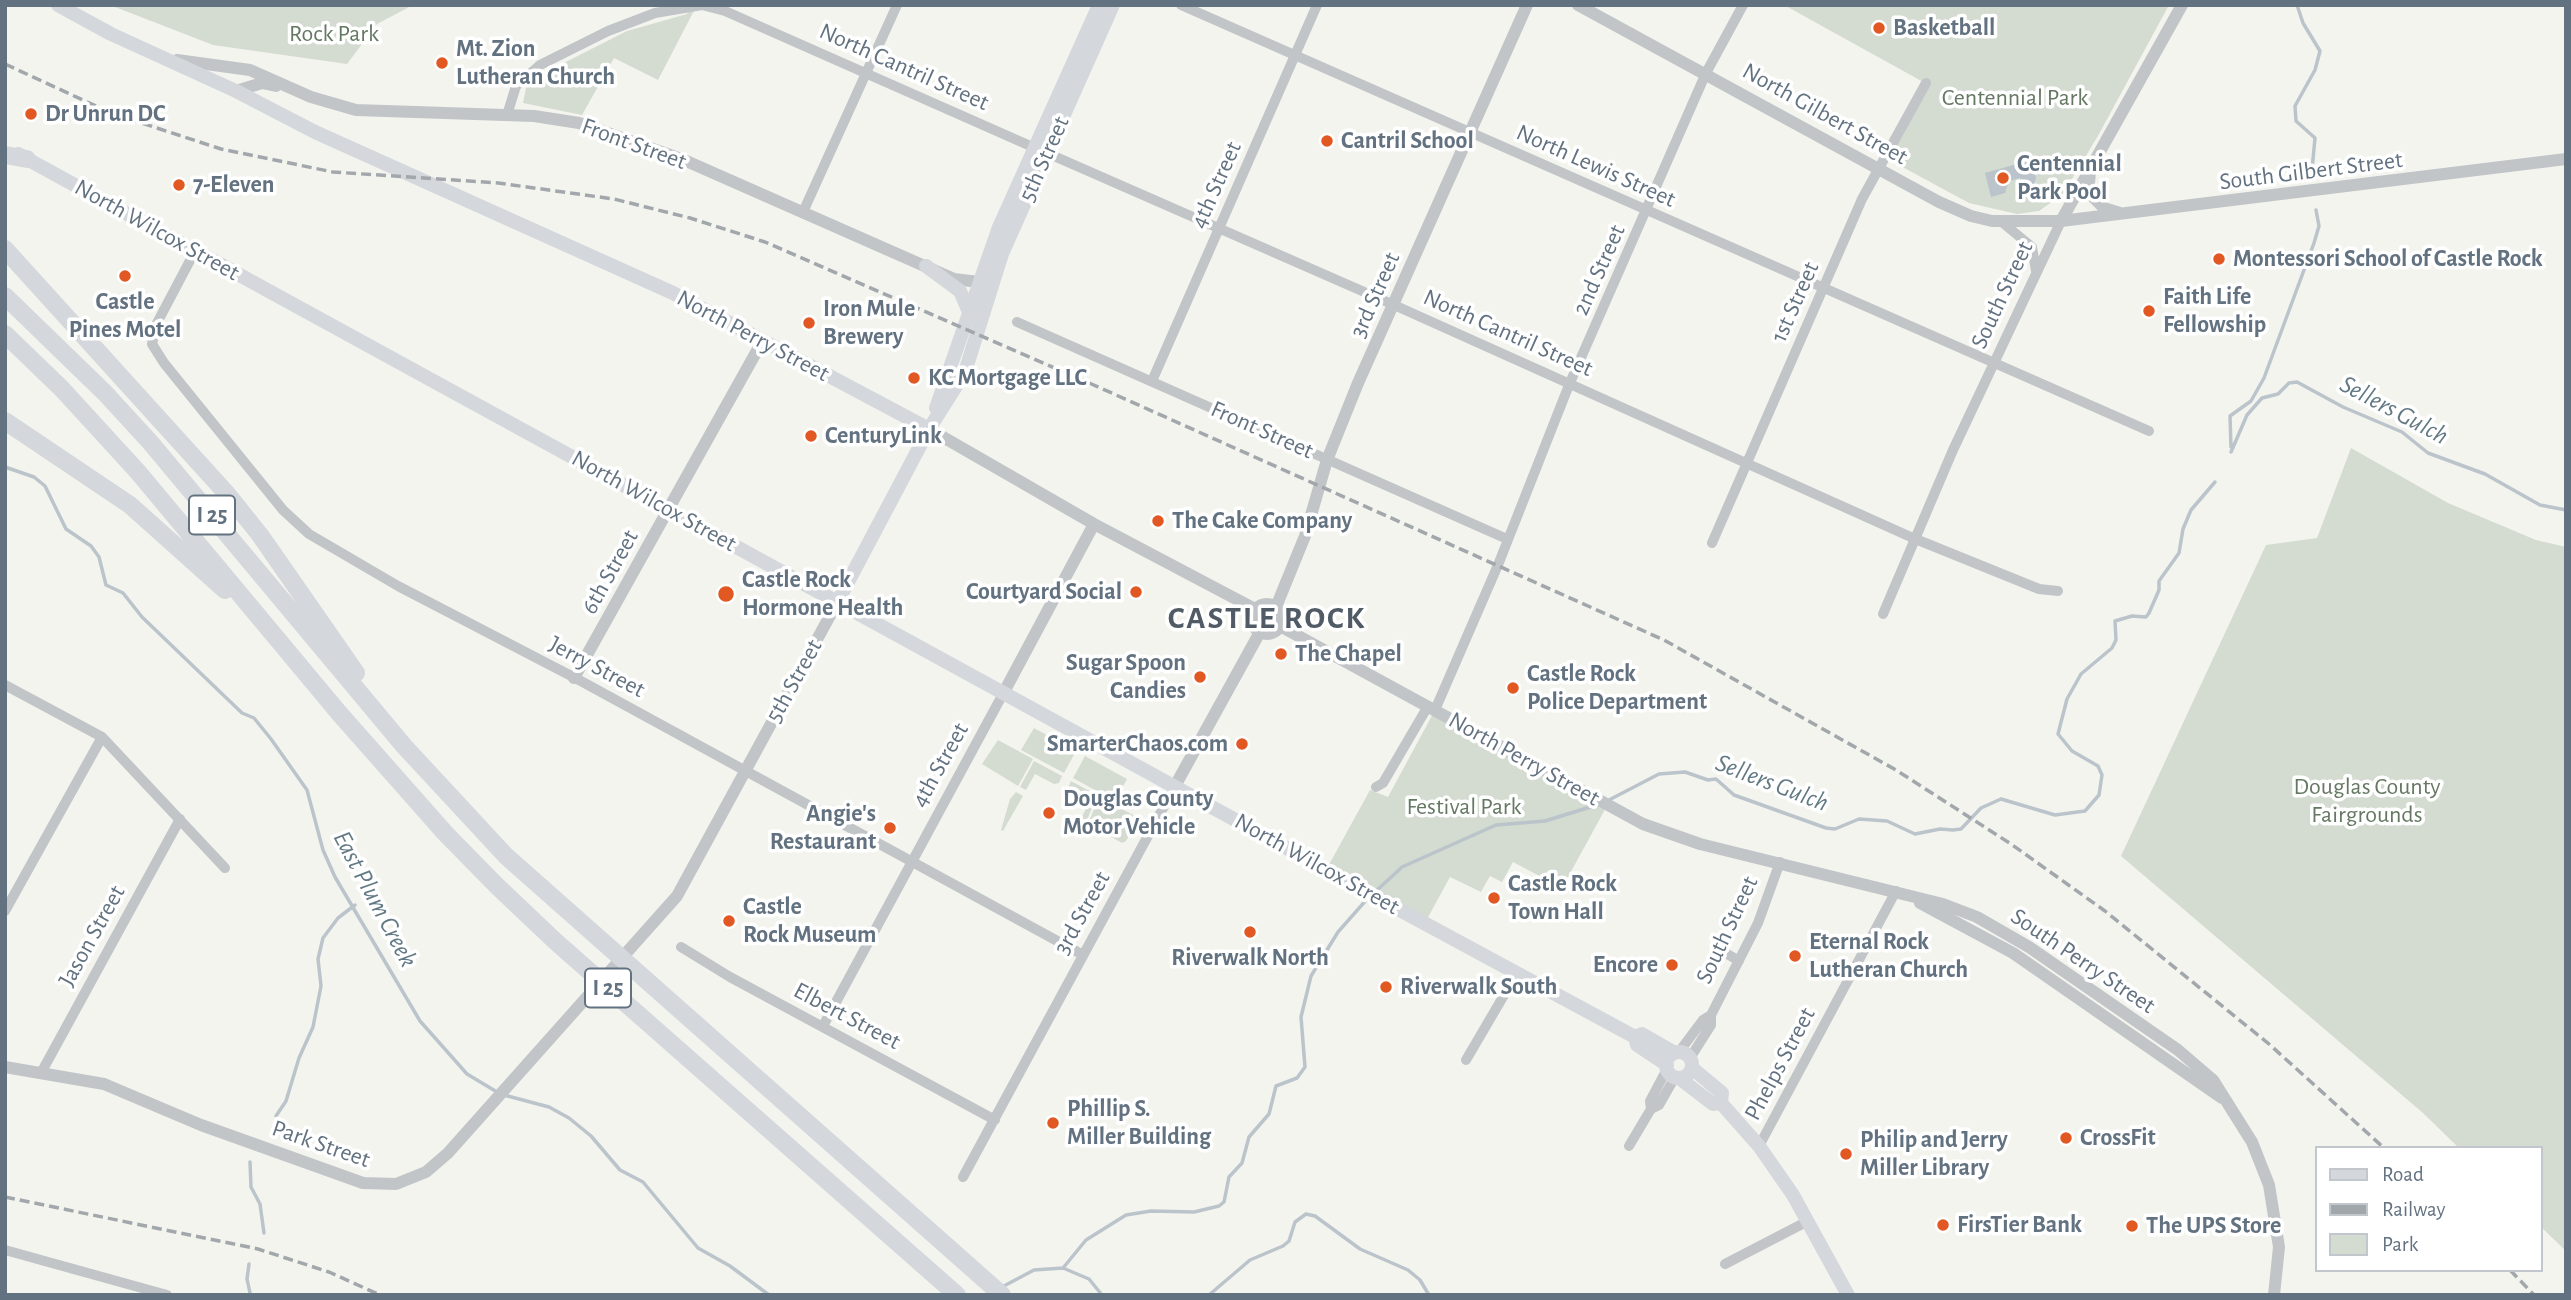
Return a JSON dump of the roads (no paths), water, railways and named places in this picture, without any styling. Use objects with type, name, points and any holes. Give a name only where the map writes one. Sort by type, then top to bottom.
[{"type":"highway","points":[[5,155],[27,159]]},
{"type":"highway","points":[[5,249],[196,456],[260,534],[404,746]]},
{"type":"highway","name":"I 25","points":[[5,296],[105,393],[150,442],[404,746],[475,824],[549,896],[1002,1295]]},
{"type":"highway","name":"I 25","points":[[5,334],[62,389],[138,472],[445,833],[545,932],[957,1295]]},
{"type":"highway","points":[[5,421],[109,489],[150,521],[207,572],[309,676]]},
{"type":"main road","name":"Front Street","points":[[58,5],[111,34],[236,92]]},
{"type":"main road","name":"5th Street","points":[[838,601],[929,429],[965,372],[1002,254],[1099,5]]},
{"type":"main road","name":"5th Street","points":[[929,429],[994,241],[1113,5]]},
{"type":"main road","name":"North Perry Street","points":[[236,92],[315,132],[629,272],[929,429]]},
{"type":"main road","name":"North Wilcox Street","points":[[5,147],[1398,909],[1635,1037],[1642,1034],[1678,1065]]},
{"type":"main road","points":[[926,266],[960,291],[969,312]]},
{"type":"main road","points":[[1678,1065],[1722,1093],[1721,1103],[1759,1146],[1808,1222],[1848,1295]]},
{"type":"street","points":[[803,212],[897,5]]},
{"type":"street","name":"North Lewis Street","points":[[1181,5],[1993,365],[2149,431]]},
{"type":"street","name":"4th Street","points":[[1152,381],[1317,5]]},
{"type":"street","name":"3rd Street","points":[[1276,607],[1305,536],[1327,460],[1527,5]]},
{"type":"street","name":"North Gilbert Street","points":[[1578,5],[1951,209],[2003,223],[2061,221]]},
{"type":"street","name":"2nd Street","points":[[1376,787],[1383,783],[1432,708],[1507,538],[1569,385],[1648,212],[1706,73],[1743,5]]},
{"type":"street","name":"South Street","points":[[1883,614],[1913,538],[2061,221],[2182,5]]},
{"type":"street","name":"North Cantril Street","points":[[507,115],[514,90],[528,73],[608,31],[655,13],[688,6],[725,10],[1746,461],[1913,538],[2039,589],[2057,591]]},
{"type":"street","name":"Front Street","points":[[163,57],[208,66],[250,70],[327,103],[372,112],[553,118],[605,131],[684,160],[954,279],[979,282]]},
{"type":"street","name":"Front Street","points":[[236,92],[262,83],[294,90]]},
{"type":"street","name":"1st Street","points":[[1712,543],[1746,461],[1878,168],[1926,83]]},
{"type":"street","name":"South Gilbert Street","points":[[2061,221],[2566,159]]},
{"type":"street","points":[[2090,171],[2089,184],[2094,198],[2104,208],[2124,214]]},
{"type":"street","points":[[2003,223],[2032,247],[2036,259],[2035,274]]},
{"type":"street","points":[[954,279],[972,275],[983,262],[994,241]]},
{"type":"street","name":"Jerry Street","points":[[195,250],[157,323],[152,344],[164,363],[276,502],[309,534],[398,586],[574,678],[1083,954]]},
{"type":"street","points":[[979,282],[990,274],[1002,254]]},
{"type":"street","name":"Front Street","points":[[1017,322],[1507,538]]},
{"type":"street","name":"6th Street","points":[[574,678],[763,340]]},
{"type":"street","name":"North Perry Street","points":[[929,429],[1094,524],[1255,609]]},
{"type":"street","name":"4th Street","points":[[823,1026],[1094,524]]},
{"type":"street","name":"5th Street","points":[[652,928],[677,896],[838,601]]},
{"type":"street","points":[[1266,604],[1276,607],[1281,616],[1280,626],[1273,632],[1259,632],[1252,621],[1255,609],[1266,604]]},
{"type":"street","name":"North Perry Street","points":[[1280,626],[1643,824],[1678,838],[1780,862]]},
{"type":"street","name":"3rd Street","points":[[963,1177],[1259,632]]},
{"type":"street","points":[[6,688],[102,737],[225,868]]},
{"type":"street","points":[[5,911],[102,737]]},
{"type":"street","name":"Jason Street","points":[[41,1073],[180,819]]},
{"type":"street","name":"South Street","points":[[1629,1146],[1651,1109],[1650,1101],[1711,1025],[1711,1015],[1762,914],[1780,862]]},
{"type":"street","name":"South Perry Street","points":[[1780,862],[1896,891],[2013,953],[2225,1100],[2252,1142],[2269,1185],[2279,1247],[2274,1295]]},
{"type":"street","name":"Phelps Street","points":[[1759,1146],[1896,891]]},
{"type":"street","name":"Park Street","points":[[5,1067],[104,1084],[201,1125],[363,1183],[385,1185],[406,1181],[426,1172],[448,1153],[652,928]]},
{"type":"street","name":"Elbert Street","points":[[681,947],[995,1119]]},
{"type":"street","points":[[1719,949],[1739,961]]},
{"type":"street","points":[[1466,1060],[1517,973]]},
{"type":"street","points":[[1724,1264],[1808,1222]]},
{"type":"street","points":[[5,1250],[167,1295]]},
{"type":"waterway","points":[[2297,5],[2303,23],[2320,51],[2315,70],[2295,106],[2296,121],[2315,138],[2312,170]]},
{"type":"waterway","points":[[2231,447],[2230,416],[2251,401],[2264,378],[2314,243],[2319,226],[2316,210]]},
{"type":"waterway","name":"Sellers Gulch","points":[[2231,452],[2247,415],[2262,398],[2278,394],[2289,383],[2297,382],[2343,407],[2402,432],[2428,453],[2485,474],[2540,505],[2566,510]]},
{"type":"waterway","name":"East Plum Creek","points":[[5,467],[34,477],[45,486],[66,529],[91,546],[99,557],[106,585],[123,593],[142,617],[242,713],[254,718],[271,739],[307,790],[323,850],[335,877],[420,1021],[467,1074],[497,1092]]},
{"type":"waterway","name":"Sellers Gulch","points":[[1607,801],[1659,774],[1685,772],[1708,780],[1716,779],[1734,795],[1835,829],[1859,819],[1887,821],[1915,834],[1940,829],[1961,829],[1981,808],[2001,799],[2055,815],[2085,811],[2099,795],[2102,775],[2098,766],[2072,751],[2058,734],[2067,699],[2081,674],[2112,648],[2116,640],[2115,621],[2132,616],[2146,617],[2149,613],[2159,590],[2159,581],[2179,553],[2183,529],[2191,510],[2215,482]]},
{"type":"waterway","name":"Sellers Gulch","points":[[1374,893],[1402,867],[1496,825],[1545,821],[1600,804]]},
{"type":"waterway","name":"Sellers Gulch","points":[[1063,1268],[1086,1240],[1126,1215],[1151,1211],[1194,1212],[1219,1206],[1224,1202],[1229,1177],[1242,1163],[1249,1137],[1269,1114],[1276,1086],[1297,1078],[1305,1067],[1301,1017],[1311,976],[1338,932],[1368,898]]},
{"type":"waterway","points":[[276,1116],[286,1101],[299,1058],[313,1027],[321,986],[318,959],[323,938],[338,918],[355,905]]},
{"type":"waterway","name":"East Plum Creek","points":[[504,1095],[549,1107],[569,1118],[591,1136],[620,1170],[643,1182],[698,1248],[730,1266],[769,1295]]},
{"type":"waterway","points":[[250,1162],[251,1187],[260,1204],[264,1233]]},
{"type":"waterway","name":"East Plum Creek","points":[[1209,1295],[1250,1260],[1289,1241],[1295,1222],[1306,1214],[1315,1216],[1360,1249],[1408,1270],[1420,1280],[1429,1295]]},
{"type":"waterway","points":[[249,1264],[247,1279],[250,1293]]},
{"type":"waterway","name":"East Plum Creek","points":[[1002,1287],[1034,1270],[1063,1268],[1089,1279],[1102,1295]]},
{"type":"railway","points":[[5,64],[111,113],[221,149],[333,172],[498,183],[614,199],[690,218],[765,242],[1087,382],[1664,640],[1896,770],[2011,844],[2105,911],[2269,1044],[2382,1146]]},
{"type":"railway","points":[[5,1197],[258,1249],[329,1272],[380,1295]]},
{"type":"railway","points":[[2512,1272],[2534,1295]]},
{"type":"place","name":"Basketball","points":[[1879,28]]},
{"type":"place","name":"Mt. Zion Lutheran Church","points":[[442,63]]},
{"type":"place","name":"Dr Unrun DC","points":[[31,114]]},
{"type":"place","name":"Cantril School","points":[[1327,141]]},
{"type":"place","name":"Centennial Park Pool","points":[[2003,178]]},
{"type":"place","name":"7-Eleven","points":[[179,185]]},
{"type":"place","name":"Montessori School of Castle Rock","points":[[2219,259]]},
{"type":"place","name":"Castle Pines Motel","points":[[125,276]]},
{"type":"place","name":"Faith Life Fellowship","points":[[2149,311]]},
{"type":"place","name":"Iron Mule Brewery","points":[[809,323]]},
{"type":"place","name":"KC Mortgage LLC","points":[[914,378]]},
{"type":"place","name":"CenturyLink","points":[[811,436]]},
{"type":"place","name":"The Cake Company","points":[[1158,521]]},
{"type":"place","name":"Courtyard Social","points":[[1136,592]]},
{"type":"place","name":"Castle Rock Hormone Health","points":[[726,594]]},
{"type":"place","name":"The Chapel","points":[[1281,654]]},
{"type":"place","name":"Sugar Spoon Candies","points":[[1200,677]]},
{"type":"place","name":"Castle Rock Police Department","points":[[1513,688]]},
{"type":"place","name":"SmarterChaos.com","points":[[1242,744]]},
{"type":"place","name":"Douglas County Motor Vehicle","points":[[1049,813]]},
{"type":"place","name":"Angie's Restaurant","points":[[890,828]]},
{"type":"place","name":"Castle Rock Town Hall","points":[[1494,898]]},
{"type":"place","name":"Castle Rock Museum","points":[[729,921]]},
{"type":"place","name":"Riverwalk North","points":[[1250,932]]},
{"type":"place","name":"Eternal Rock Lutheran Church","points":[[1795,956]]},
{"type":"place","name":"Encore","points":[[1672,965]]},
{"type":"place","name":"Riverwalk South","points":[[1386,987]]},
{"type":"place","name":"Phillip S. Miller Building","points":[[1053,1123]]},
{"type":"place","name":"CrossFit","points":[[2066,1138]]},
{"type":"place","name":"Philip and Jerry Miller Library","points":[[1846,1154]]},
{"type":"place","name":"FirsTier Bank","points":[[1943,1225]]},
{"type":"place","name":"The UPS Store","points":[[2132,1226]]},
{"type":"district","name":"CASTLE ROCK","points":[[1267,618]]},
{"type":"park label","name":"Rock Park","points":[[334,34]]},
{"type":"park label","name":"Centennial Park","points":[[2015,98]]},
{"type":"park label","name":"Douglas County Fairgrounds","points":[[2367,801]]},
{"type":"park label","name":"Festival Park","points":[[1464,807]]}]
